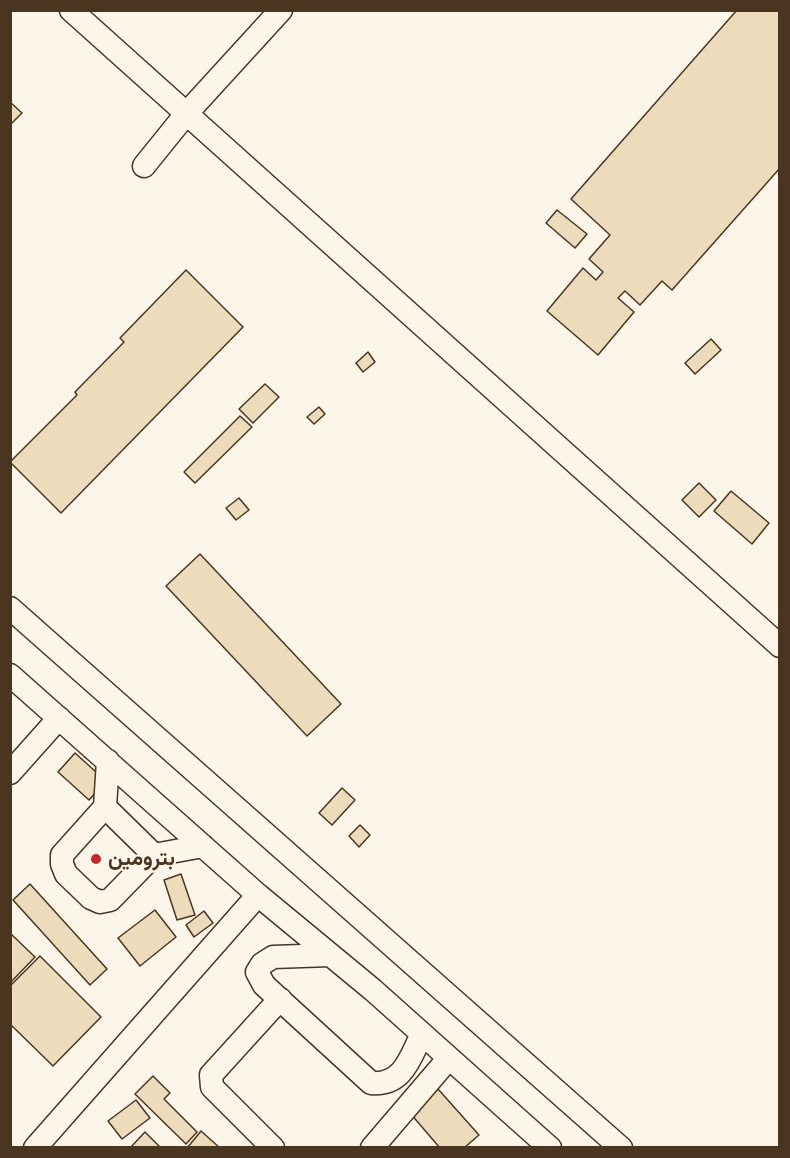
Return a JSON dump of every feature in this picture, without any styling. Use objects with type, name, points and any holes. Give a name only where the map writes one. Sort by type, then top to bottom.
[{"type":"street","points":[[71,10],[780,646]]},
{"type":"street","points":[[144,166],[186,114],[281,10]]},
{"type":"street","points":[[10,608],[621,1148]]},
{"type":"street","points":[[10,675],[258,895],[422,1034],[550,1148]]},
{"type":"street","points":[[10,773],[59,718]]},
{"type":"street","points":[[108,761],[105,807],[62,855],[62,864],[66,874],[91,898],[100,902],[110,900],[154,855],[203,846]]},
{"type":"street","points":[[105,807],[154,855]]},
{"type":"street","points":[[35,1148],[258,895]]},
{"type":"street","points":[[330,955],[273,957],[262,964],[257,972],[264,985],[371,1083],[384,1084],[404,1070],[422,1034]]},
{"type":"street","points":[[273,1148],[212,1087],[211,1075],[280,999]]},
{"type":"street","points":[[372,1148],[449,1058]]},
{"type":"building","points":[[737,10],[780,10],[780,168],[672,290],[662,281],[640,305],[625,291],[618,298],[634,312],[598,355],[547,311],[583,268],[596,280],[603,272],[589,259],[610,235],[571,199]]},
{"type":"building","points":[[10,102],[22,113],[10,125]]},
{"type":"building","points":[[557,210],[587,234],[575,248],[546,223]]},
{"type":"building","points":[[186,270],[243,327],[61,513],[10,462],[77,395],[75,392],[124,342],[120,338]]},
{"type":"building","points":[[711,339],[721,350],[695,374],[685,363]]},
{"type":"building","points":[[368,352],[375,362],[363,372],[356,363]]},
{"type":"building","points":[[265,384],[279,397],[253,423],[239,409]]},
{"type":"building","points":[[319,407],[325,414],[314,424],[307,417]]},
{"type":"building","points":[[240,416],[252,427],[195,483],[184,472]]},
{"type":"building","points":[[699,483],[716,500],[699,517],[682,500]]},
{"type":"building","points":[[731,491],[769,523],[752,544],[714,511]]},
{"type":"building","points":[[239,498],[249,510],[236,520],[226,508]]},
{"type":"building","points":[[200,554],[341,704],[307,736],[166,586]]},
{"type":"building","points":[[75,753],[106,781],[89,800],[58,772]]},
{"type":"building","points":[[342,788],[355,800],[332,825],[319,813]]},
{"type":"building","points":[[360,825],[370,835],[359,847],[349,836]]},
{"type":"building","points":[[181,874],[195,915],[177,920],[164,880]]},
{"type":"building","points":[[30,884],[107,969],[90,985],[13,900]]},
{"type":"building","points":[[155,910],[176,937],[140,966],[118,938]]},
{"type":"building","points":[[204,911],[213,923],[194,937],[186,925]]},
{"type":"building","points":[[10,933],[35,957],[10,983]]},
{"type":"building","points":[[40,956],[101,1017],[53,1066],[10,1024],[10,986]]},
{"type":"building","points":[[153,1076],[170,1093],[164,1099],[197,1132],[186,1144],[135,1094]]},
{"type":"building","points":[[438,1089],[479,1135],[464,1148],[440,1148],[410,1113]]},
{"type":"building","points":[[136,1100],[150,1118],[122,1139],[108,1121]]},
{"type":"building","points":[[201,1131],[220,1148],[187,1148]]},
{"type":"building","points":[[145,1132],[161,1148],[130,1148]]},
{"type":"place","name":"بترومين","points":[[96,859]]}]
